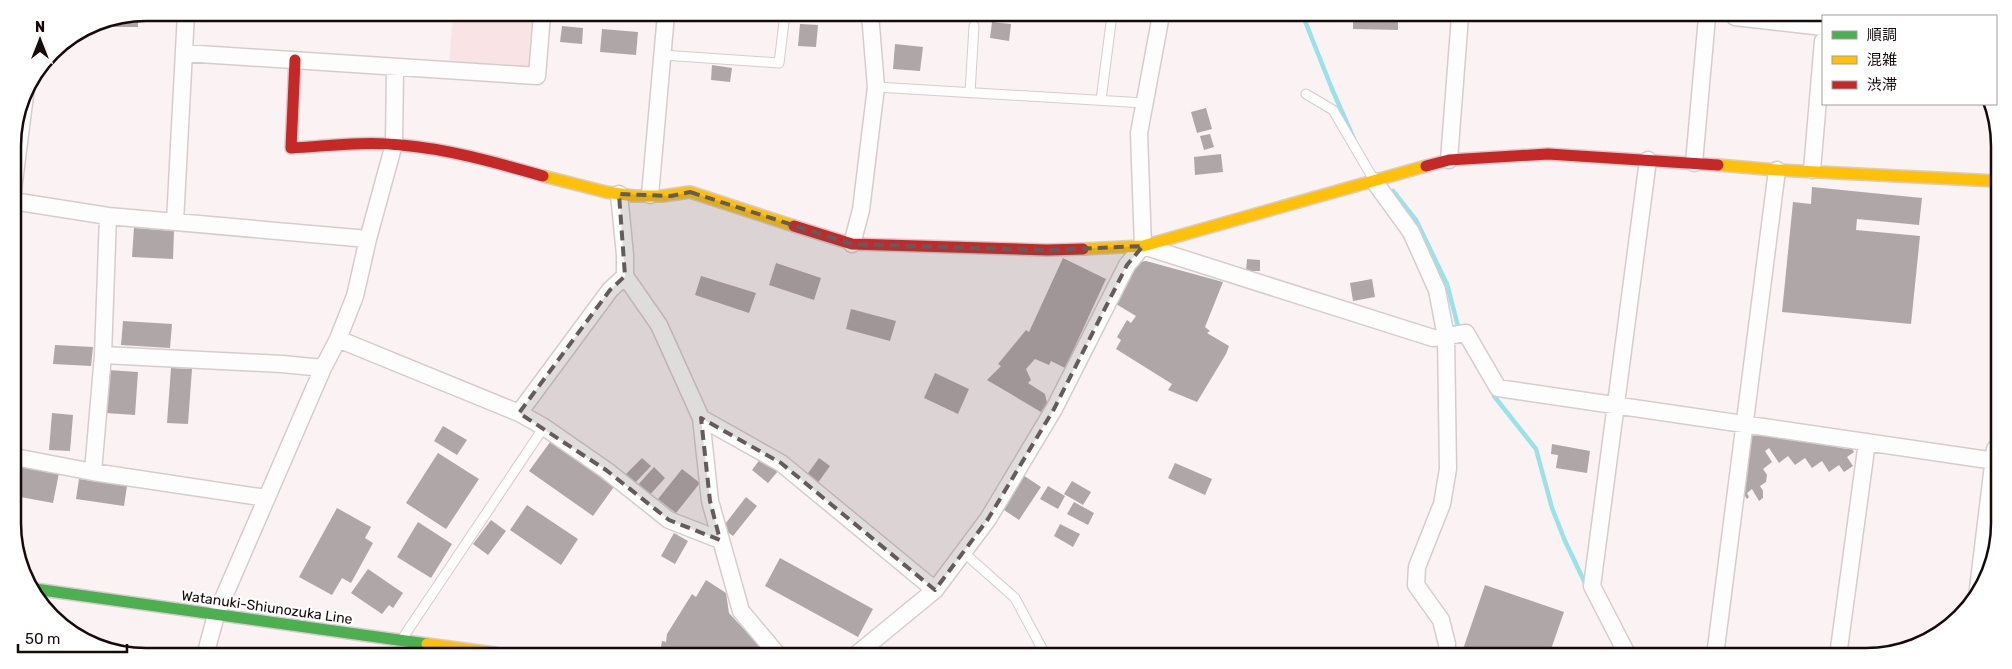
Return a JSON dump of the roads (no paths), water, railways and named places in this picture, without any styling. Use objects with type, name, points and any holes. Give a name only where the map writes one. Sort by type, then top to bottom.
[{"type":"street","points":[[865,648],[935,590],[988,519],[1054,409],[1127,265],[1143,246],[1139,133],[1160,21]]},
{"type":"street","points":[[1449,160],[1460,21]]},
{"type":"street","points":[[1694,163],[1707,21]]},
{"type":"street","points":[[1771,21],[1822,27]]},
{"type":"street","points":[[175,222],[186,22]]},
{"type":"street","points":[[184,53],[537,76],[541,22]]},
{"type":"street","points":[[650,195],[665,22]]},
{"type":"street","points":[[852,244],[861,210],[876,87],[871,22]]},
{"type":"street","points":[[1812,170],[1822,53]]},
{"type":"street","points":[[295,60],[291,148],[394,144],[470,157],[590,189],[619,194],[671,196],[690,192],[852,244],[1047,250],[1143,246],[1449,160],[1548,154],[1777,170],[1812,170],[1991,181]]},
{"type":"street","points":[[207,648],[216,615],[323,368],[338,339],[355,296],[368,238],[394,144],[395,67]]},
{"type":"street","points":[[1623,647],[1592,586],[1648,160]]},
{"type":"street","points":[[1716,647],[1777,170]]},
{"type":"street","points":[[1374,181],[1411,232],[1438,290],[1446,337],[1448,469],[1442,504],[1417,568],[1416,585],[1441,620],[1447,647]]},
{"type":"street","points":[[619,194],[625,255],[624,276],[659,325],[701,418],[710,501],[720,540],[742,611],[772,648]]},
{"type":"street","points":[[22,202],[108,216],[368,238]]},
{"type":"street","points":[[94,472],[103,355],[108,216]]},
{"type":"street","points":[[1143,246],[1433,338],[1466,332],[1498,388],[1867,442],[1991,457]]},
{"type":"street","points":[[519,413],[610,290],[624,276]]},
{"type":"street","points":[[338,339],[519,413],[544,427],[606,470],[669,520],[720,540]]},
{"type":"street","points":[[103,355],[282,364],[323,368]]},
{"type":"street","points":[[701,418],[781,463],[935,590]]},
{"type":"street","points":[[1839,647],[1867,442]]},
{"type":"street","points":[[21,458],[94,472],[266,498]]},
{"type":"street","points":[[1980,572],[1991,488]]},
{"type":"street","name":"Watanuki-Shiunozuka Line","points":[[41,590],[458,648]]},
{"type":"lane","points":[[1101,100],[1111,21]]},
{"type":"lane","points":[[663,55],[779,63],[784,22]]},
{"type":"lane","points":[[970,93],[974,26]]},
{"type":"lane","points":[[876,87],[1144,103]]},
{"type":"lane","points":[[1306,94],[1334,110],[1374,181]]},
{"type":"lane","points":[[401,640],[544,427]]},
{"type":"lane","points":[[963,552],[1015,598],[1042,647]]},
{"type":"waterway","points":[[1305,21],[1354,139]]},
{"type":"waterway","points":[[1393,191],[1416,220],[1447,284],[1459,330]]},
{"type":"waterway","points":[[1493,390],[1494,396],[1536,449],[1552,508],[1586,585]]}]
